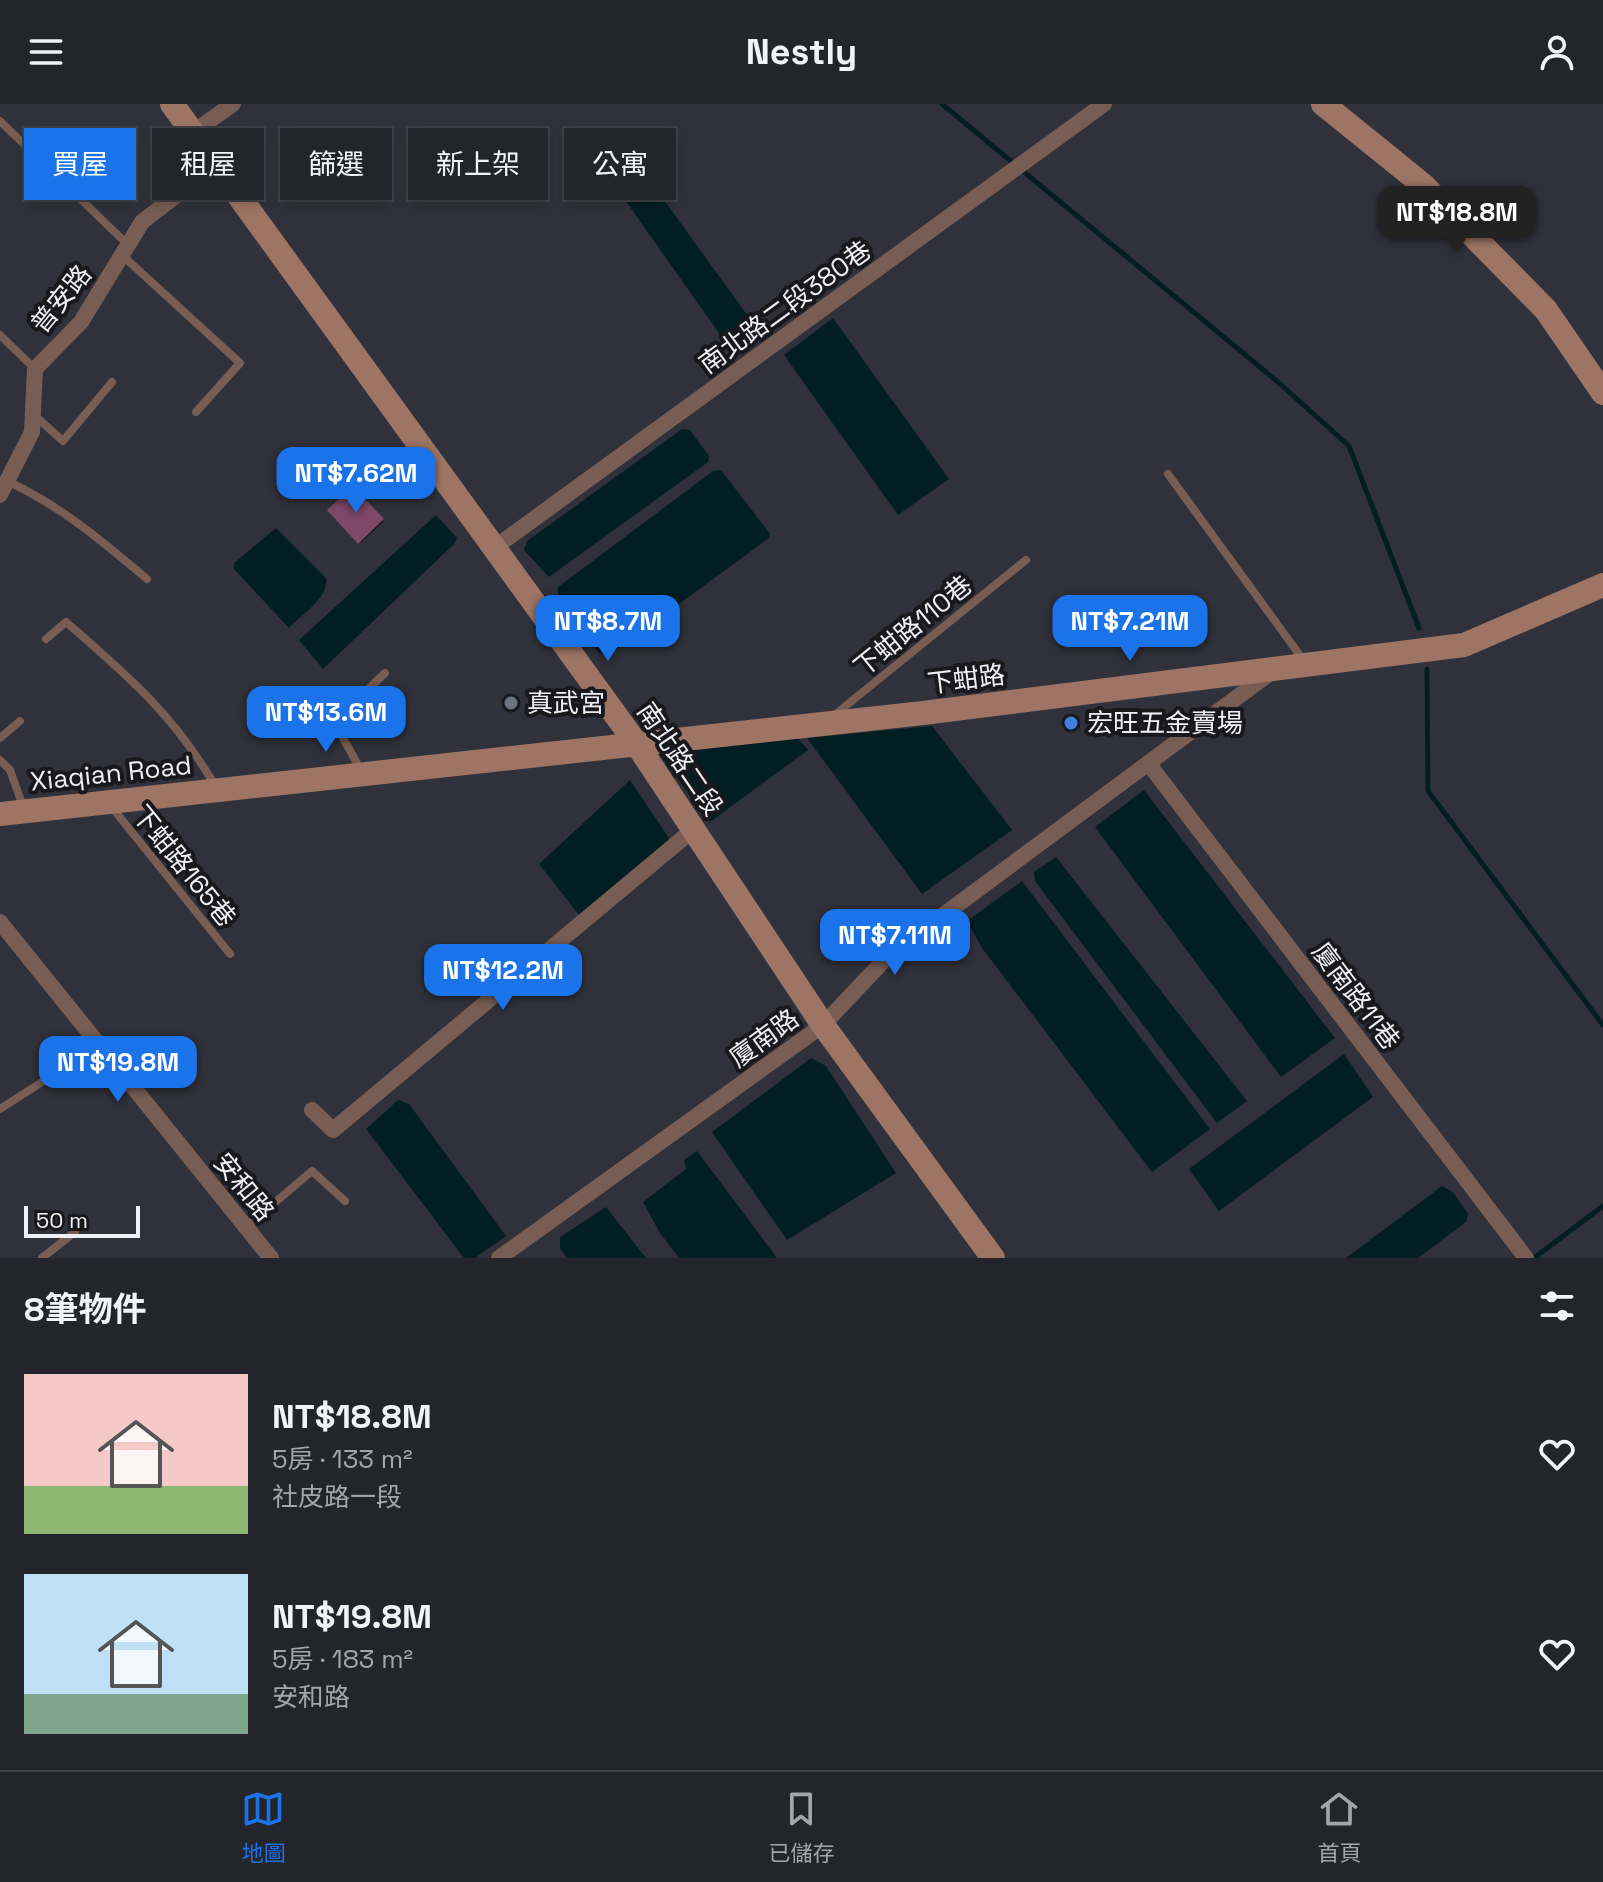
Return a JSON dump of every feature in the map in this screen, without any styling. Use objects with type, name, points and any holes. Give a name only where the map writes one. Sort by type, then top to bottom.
[{"type":"street","name":"南北路二段","points":[[172,104],[189,128]]},
{"type":"street","points":[[199,128],[233,104]]},
{"type":"street","name":"南北路二段380巷","points":[[494,548],[1104,104]]},
{"type":"street","points":[[1323,104],[1422,184],[1546,310],[1603,393]]},
{"type":"street","name":"普安路","points":[[4,488],[32,432],[35,369],[81,322],[142,222],[170,200]]},
{"type":"street","name":"南北路二段","points":[[241,200],[636,743],[823,1025],[993,1258]]},
{"type":"street","name":"下蚶路","points":[[636,743],[1274,670],[1464,645],[1603,585]]},
{"type":"street","name":"廈南路","points":[[499,1258],[823,1025],[888,956],[1274,670]]},
{"type":"street","name":"Xiaqian Road","points":[[0,814],[636,743]]},
{"type":"street","name":"廈南路11巷","points":[[1148,763],[1525,1258]]},
{"type":"street","points":[[312,1110],[333,1130],[694,829]]},
{"type":"street","name":"安和路","points":[[0,922],[97,1047],[271,1258]]},
{"type":"lane","points":[[0,121],[240,363],[196,412]]},
{"type":"lane","points":[[0,335],[35,369]]},
{"type":"lane","points":[[33,414],[63,441],[112,382]]},
{"type":"lane","points":[[1168,474],[1307,666]]},
{"type":"lane","points":[[4,488],[42,497],[87,528],[147,579]]},
{"type":"lane","name":"下蚶路110巷","points":[[825,722],[1026,560]]},
{"type":"lane","points":[[46,639],[66,622],[109,659],[152,697],[193,747],[218,790]]},
{"type":"lane","points":[[363,774],[334,722],[385,673]]},
{"type":"lane","points":[[0,738],[20,721]]},
{"type":"lane","points":[[0,760],[10,770],[25,810]]},
{"type":"lane","name":"下蚶路165巷","points":[[108,802],[230,954]]},
{"type":"lane","points":[[0,1109],[97,1047]]},
{"type":"lane","points":[[246,1227],[312,1171],[345,1201]]},
{"type":"lane","points":[[42,1258],[75,1232]]},
{"type":"shaded area","points":[[625,200],[664,200],[758,330],[750,341],[728,346]]},
{"type":"shaded area","points":[[833,318],[949,479],[898,515],[784,355]]},
{"type":"shaded area","points":[[682,429],[690,430],[709,456],[708,462],[549,577],[524,550],[527,541]]},
{"type":"shaded area","points":[[721,470],[770,534],[769,538],[609,655],[599,653],[558,598],[558,587],[713,471]]},
{"type":"shaded area","points":[[436,515],[457,538],[454,544],[323,669],[299,640]]},
{"type":"shaded area","points":[[276,528],[326,578],[319,599],[289,628],[234,569],[234,563]]},
{"type":"shaded area","points":[[932,726],[1012,830],[922,894],[807,738]]},
{"type":"shaded area","points":[[798,738],[808,750],[710,822],[659,754]]},
{"type":"shaded area","points":[[630,780],[671,841],[580,916],[539,864]]},
{"type":"shaded area","points":[[1144,790],[1335,1038],[1281,1077],[1095,827]]},
{"type":"shaded area","points":[[1056,857],[1247,1101],[1217,1123],[1035,881],[1034,872]]},
{"type":"shaded area","points":[[1022,881],[1210,1129],[1152,1172],[982,948],[967,921]]},
{"type":"shaded area","points":[[1344,1054],[1373,1097],[1219,1211],[1189,1169]]},
{"type":"shaded area","points":[[811,1058],[826,1066],[896,1173],[787,1240],[712,1132]]},
{"type":"shaded area","points":[[398,1100],[409,1104],[506,1236],[475,1258],[464,1258],[366,1129]]},
{"type":"shaded area","points":[[697,1151],[777,1258],[679,1258],[660,1233],[643,1202],[686,1169],[684,1160]]},
{"type":"shaded area","points":[[1442,1186],[1453,1192],[1468,1214],[1466,1222],[1418,1258],[1346,1258]]},
{"type":"shaded area","points":[[606,1207],[646,1258],[567,1258],[560,1249],[560,1237]]},
{"type":"building","points":[[353,486],[384,519],[358,544],[327,510]]},
{"type":"waterway","points":[[942,104],[1278,382],[1349,446],[1419,628]]},
{"type":"waterway","points":[[1427,669],[1428,791],[1603,1025]]},
{"type":"waterway","points":[[1534,1258],[1603,1206]]},
{"type":"place","name":"真武宮","points":[[511,703]]},
{"type":"place","name":"宏旺五金賣場","points":[[1071,723]]}]
